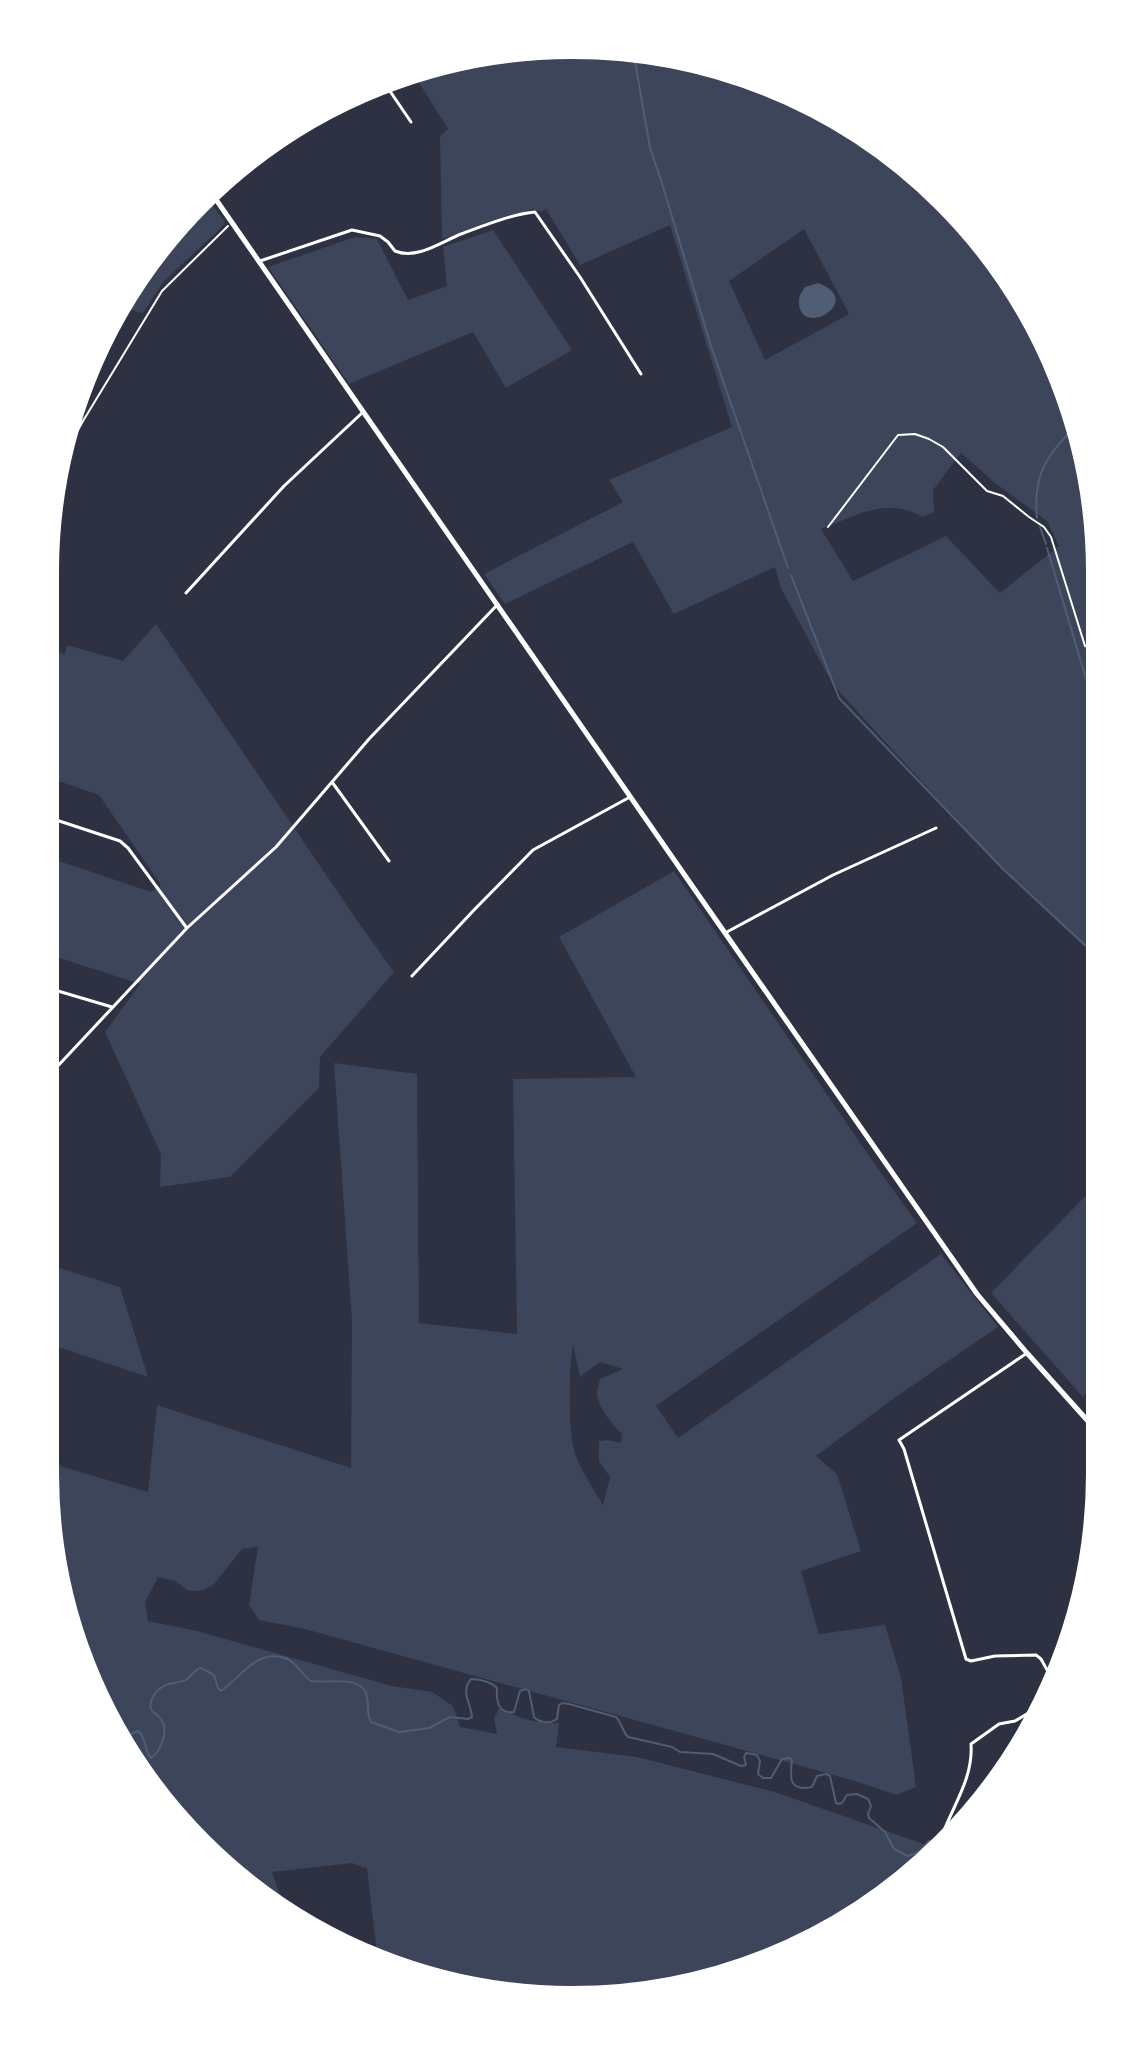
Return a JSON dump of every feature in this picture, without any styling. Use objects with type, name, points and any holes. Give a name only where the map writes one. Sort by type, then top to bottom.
[{"type":"main road","points":[[215,198],[977,1294],[1091,1424]]},
{"type":"street","points":[[388,88],[411,122]]},
{"type":"street","points":[[260,261],[352,230],[380,236],[395,251],[409,254],[461,234],[535,212],[641,374]]},
{"type":"street","points":[[186,593],[284,486],[364,411]]},
{"type":"street","points":[[54,1070],[187,928],[276,847],[369,739],[498,604]]},
{"type":"street","points":[[332,782],[389,861]]},
{"type":"street","points":[[412,976],[533,850],[631,797]]},
{"type":"street","points":[[54,819],[120,841],[187,928]]},
{"type":"street","points":[[725,933],[833,875],[936,828]]},
{"type":"street","points":[[54,990],[112,1007]]},
{"type":"street","points":[[1027,1353],[899,1440],[966,1659],[1036,1655],[1050,1675]]},
{"type":"street","points":[[941,1837],[966,1779],[971,1762],[971,1744],[999,1724],[1015,1721],[1034,1710]]},
{"type":"path","points":[[71,443],[162,291],[232,221]]},
{"type":"path","points":[[828,527],[898,435],[915,434],[929,439],[943,447],[987,491],[1003,496],[1044,527],[1051,537],[1085,646],[1091,648]]},
{"type":"shaded area","points":[[539,55],[606,55],[674,64],[771,93],[861,141],[939,206],[984,257],[1022,313],[1052,374],[1073,438],[1087,505],[1091,572],[1091,950],[990,856],[833,685],[781,588],[775,567],[674,614],[633,542],[505,604],[484,574],[623,502],[609,480],[732,427],[670,225],[580,265],[546,209],[540,212],[533,209],[442,239],[440,136],[448,129],[417,79],[471,64]],"holes":[[[804,229],[849,314],[765,360],[729,281]],[[961,453],[995,483],[1047,521],[1059,546],[1000,593],[946,536],[853,581],[821,529],[884,508],[897,508],[922,517],[934,512],[933,490]]]},
{"type":"shaded area","points":[[210,202],[225,222],[163,282],[143,313],[126,309],[161,257]]},
{"type":"shaded area","points":[[493,230],[572,350],[506,388],[473,332],[349,384],[268,267],[355,237],[377,239],[408,300],[447,286],[443,247]]},
{"type":"shaded area","points":[[818,283],[831,290],[836,298],[828,313],[811,318],[803,314],[799,297],[805,287]]},
{"type":"shaded area","points":[[156,624],[394,972],[320,1057],[319,1088],[230,1177],[160,1187],[161,1154],[105,1032],[140,984],[54,956],[54,859],[151,892],[161,885],[99,795],[54,779],[54,651],[65,654],[67,645],[123,661]]},
{"type":"shaded area","points":[[674,871],[917,1223],[656,1406],[678,1438],[941,1254],[998,1327],[816,1456],[837,1474],[861,1551],[801,1571],[819,1634],[885,1625],[901,1677],[916,1787],[897,1795],[305,1629],[259,1620],[249,1605],[258,1547],[242,1549],[214,1584],[204,1590],[189,1591],[175,1581],[158,1577],[145,1602],[148,1621],[197,1631],[392,1686],[432,1692],[453,1706],[460,1727],[497,1734],[494,1718],[499,1709],[504,1709],[530,1720],[559,1723],[556,1747],[637,1757],[775,1792],[929,1846],[888,1884],[832,1922],[771,1952],[739,1963],[640,1987],[572,1991],[505,1987],[438,1973],[377,1953],[367,1869],[352,1863],[272,1872],[283,1903],[231,1862],[183,1814],[141,1761],[93,1671],[64,1574],[58,1540],[54,1464],[148,1492],[157,1405],[351,1468],[352,1321],[334,1063],[417,1074],[419,1323],[517,1334],[513,1079],[636,1077],[559,937]],"holes":[[[573,1344],[580,1377],[600,1362],[623,1369],[600,1379],[597,1389],[603,1410],[622,1434],[621,1443],[599,1441],[599,1461],[610,1477],[603,1505],[574,1450],[570,1397]]]},
{"type":"shaded area","points":[[1091,1190],[1091,1388],[1083,1397],[991,1293]]},
{"type":"shaded area","points":[[54,1266],[120,1287],[148,1377],[54,1346]]},
{"type":"waterway","points":[[634,58],[650,148],[711,346],[788,568]]},
{"type":"waterway","points":[[1037,518],[1037,487],[1041,475],[1052,453],[1071,431]]},
{"type":"waterway","points":[[1040,527],[1046,544]]},
{"type":"waterway","points":[[1047,548],[1091,695]]},
{"type":"waterway","points":[[791,575],[839,698],[1003,869],[1091,951]]},
{"type":"waterway","points":[[129,1742],[131,1734],[138,1731],[151,1758],[155,1755],[161,1745],[164,1728],[150,1706],[153,1696],[162,1687],[184,1681],[201,1668],[214,1675],[221,1691],[251,1665],[277,1656],[290,1661],[311,1681],[359,1685],[367,1697],[371,1722],[399,1732],[429,1728],[450,1717],[472,1717],[466,1688],[474,1679],[497,1688],[498,1702],[504,1711],[514,1712],[520,1691],[526,1689],[534,1717],[539,1721],[554,1721],[559,1705],[569,1704],[616,1717],[628,1737],[672,1747],[680,1752],[713,1754],[741,1766],[746,1765],[746,1753],[757,1755],[760,1761],[758,1774],[763,1778],[771,1778],[782,1759],[790,1758],[792,1782],[798,1787],[812,1787],[817,1776],[826,1774],[830,1776],[836,1803],[842,1803],[847,1795],[857,1794],[868,1799],[871,1806],[869,1818],[885,1832],[894,1849],[908,1856],[919,1852],[929,1841],[934,1843]]}]
